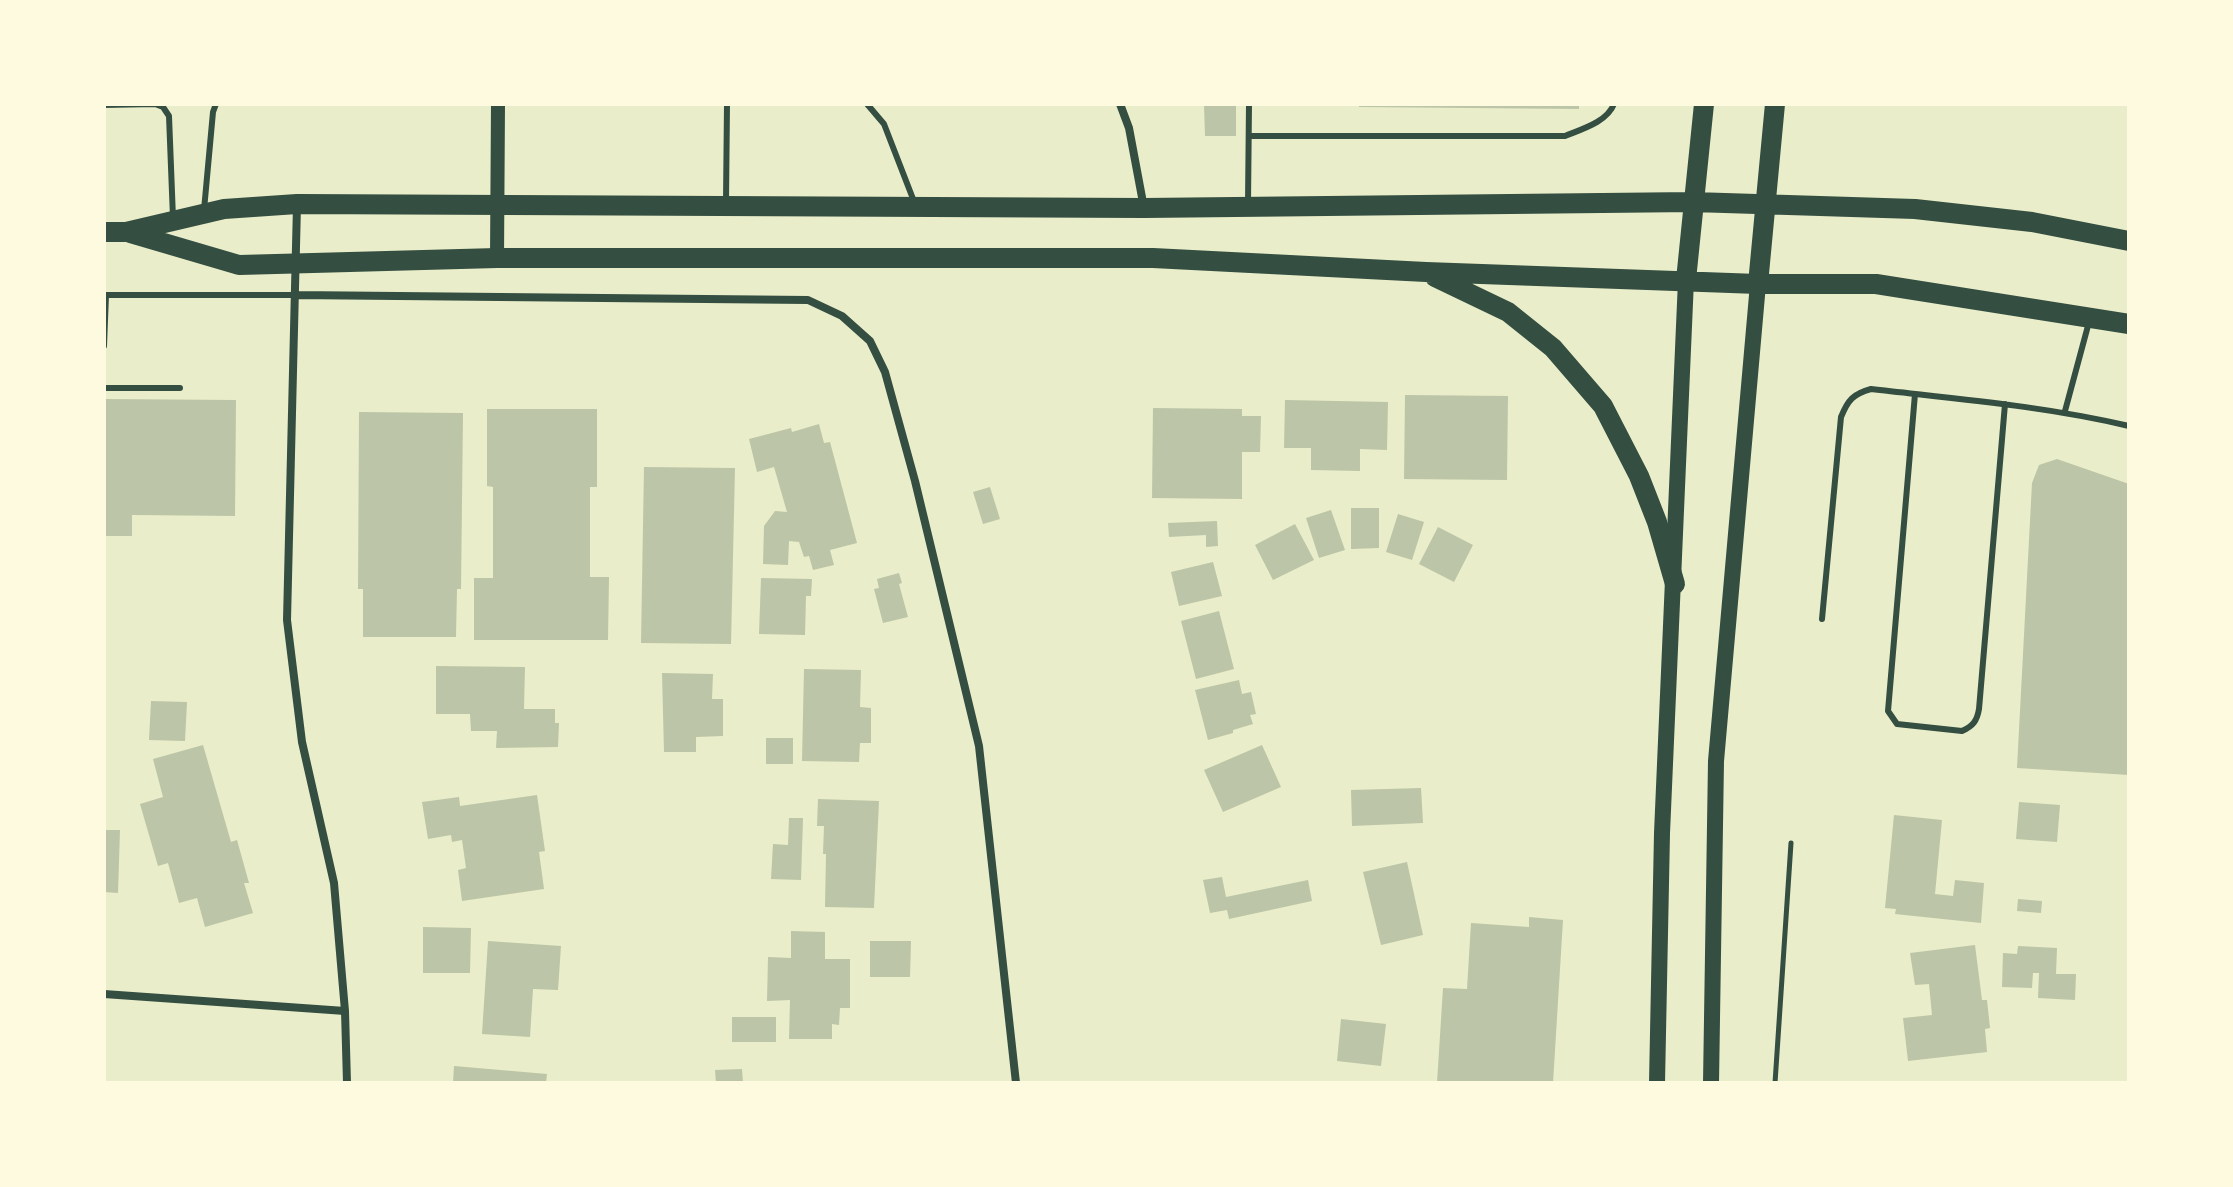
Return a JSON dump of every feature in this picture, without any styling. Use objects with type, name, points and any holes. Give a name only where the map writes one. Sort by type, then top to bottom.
[{"type":"main road","points":[[1657,1083],[1662,833],[1686,280],[1704,104]]},
{"type":"main road","points":[[1711,1083],[1716,761],[1775,104]]},
{"type":"main road","points":[[104,232],[126,232],[224,209],[297,204],[1144,208],[1693,202],[1915,209],[2032,222],[2129,241]]},
{"type":"main road","points":[[126,232],[239,265],[497,258],[1153,258],[1758,284],[1876,284],[2129,324]]},
{"type":"main road","points":[[1426,272],[1508,312],[1553,348],[1603,406],[1639,476],[1657,522],[1675,584]]},
{"type":"street","points":[[497,258],[498,104]]},
{"type":"street","points":[[1120,104],[1129,128],[1144,208]]},
{"type":"street","points":[[297,204],[287,620],[302,742],[334,883],[345,1011],[347,1083]]},
{"type":"street","points":[[295,295],[808,300],[842,316],[870,341],[885,372],[911,467],[979,746],[1016,1083]]},
{"type":"street","points":[[104,994],[345,1011]]},
{"type":"lane","points":[[104,105],[155,104],[163,107],[169,116],[173,221]]},
{"type":"lane","points":[[204,213],[216,104]]},
{"type":"lane","points":[[726,205],[727,104]]},
{"type":"lane","points":[[867,104],[884,124],[916,206]]},
{"type":"lane","points":[[1247,206],[1249,104]]},
{"type":"lane","points":[[1250,136],[1565,136],[1591,126],[1612,110],[1614,104]]},
{"type":"lane","points":[[104,346],[105,295],[295,295]]},
{"type":"lane","points":[[2065,411],[2090,318]]},
{"type":"lane","points":[[104,388],[180,388]]},
{"type":"lane","points":[[1822,619],[1841,417],[1847,402],[1855,394],[1871,389],[2065,411],[2129,426]]},
{"type":"lane","points":[[1915,394],[1887,704],[1897,724],[1923,727],[1962,731],[1971,727],[1977,719],[2005,404]]},
{"type":"path","points":[[1775,1083],[1791,843]]},
{"type":"building","points":[[1236,104],[1236,136],[1205,136],[1204,105]]},
{"type":"building","points":[[1359,104],[1579,104],[1579,109],[1359,107]]},
{"type":"building","points":[[1405,395],[1508,396],[1507,480],[1404,479]]},
{"type":"building","points":[[104,399],[236,400],[235,516],[132,515],[132,536],[104,536]]},
{"type":"building","points":[[1285,400],[1388,402],[1387,450],[1360,449],[1360,471],[1311,470],[1311,448],[1284,448]]},
{"type":"building","points":[[1153,408],[1242,409],[1242,416],[1261,416],[1260,452],[1242,452],[1242,499],[1152,498]]},
{"type":"building","points":[[487,409],[597,409],[597,487],[590,487],[590,577],[609,577],[608,640],[474,640],[474,578],[493,578],[493,487],[487,486]]},
{"type":"building","points":[[359,412],[463,413],[461,589],[457,589],[456,637],[363,637],[363,589],[358,589]]},
{"type":"building","points":[[819,424],[824,443],[830,442],[857,543],[830,550],[834,565],[813,570],[809,556],[804,557],[799,542],[789,541],[788,565],[763,564],[764,526],[775,511],[787,512],[774,467],[757,472],[749,439]]},
{"type":"building","points":[[2057,459],[2129,484],[2129,775],[2017,768],[2032,483],[2039,465]]},
{"type":"building","points":[[644,467],[735,468],[731,644],[641,643]]},
{"type":"building","points":[[990,487],[1000,519],[983,524],[973,492]]},
{"type":"building","points":[[1351,508],[1379,508],[1379,548],[1351,549]]},
{"type":"building","points":[[1331,510],[1345,550],[1319,558],[1306,518]]},
{"type":"building","points":[[1398,514],[1424,522],[1412,560],[1386,552]]},
{"type":"building","points":[[1217,521],[1218,546],[1206,547],[1206,535],[1169,537],[1168,523]]},
{"type":"building","points":[[1295,524],[1314,560],[1273,580],[1255,545]]},
{"type":"building","points":[[1438,527],[1473,545],[1454,582],[1419,564]]},
{"type":"building","points":[[1213,562],[1222,596],[1179,606],[1171,572]]},
{"type":"building","points":[[899,573],[908,617],[883,623],[874,589],[879,588],[877,579]]},
{"type":"building","points":[[761,578],[812,579],[811,596],[806,596],[805,635],[759,634]]},
{"type":"building","points":[[1219,611],[1234,669],[1196,679],[1181,621]]},
{"type":"building","points":[[436,666],[525,667],[524,709],[555,709],[555,723],[559,723],[558,747],[496,748],[497,731],[471,731],[470,714],[436,714]]},
{"type":"building","points":[[804,669],[861,670],[860,707],[871,708],[871,743],[860,743],[859,762],[802,761]]},
{"type":"building","points":[[662,673],[713,674],[712,699],[723,699],[723,736],[696,737],[696,752],[664,752]]},
{"type":"building","points":[[1239,680],[1242,694],[1251,692],[1256,714],[1250,715],[1253,724],[1208,740],[1195,690]]},
{"type":"building","points":[[151,701],[187,702],[185,741],[149,740]]},
{"type":"building","points":[[766,738],[793,738],[793,764],[766,764]]},
{"type":"building","points":[[203,745],[231,842],[237,840],[249,883],[244,883],[253,913],[205,927],[197,898],[179,903],[168,863],[158,866],[140,804],[163,797],[153,759]]},
{"type":"building","points":[[1262,745],[1281,787],[1223,812],[1204,770]]},
{"type":"building","points":[[1421,788],[1423,823],[1352,826],[1351,790]]},
{"type":"building","points":[[537,795],[545,851],[539,852],[544,889],[462,901],[458,870],[466,868],[462,840],[452,842],[451,835],[428,839],[422,802],[459,797],[460,806]]},
{"type":"building","points":[[818,799],[879,801],[874,908],[825,907],[826,854],[823,854],[824,826],[817,826]]},
{"type":"building","points":[[2019,802],[2060,805],[2057,842],[2016,839]]},
{"type":"building","points":[[1894,815],[1942,820],[1935,894],[1953,896],[1955,880],[1984,883],[1981,923],[1895,914],[1896,909],[1885,908]]},
{"type":"building","points":[[789,818],[803,818],[801,880],[771,879],[773,844],[788,845]]},
{"type":"building","points":[[104,830],[120,830],[118,893],[104,892]]},
{"type":"building","points":[[1407,862],[1423,935],[1381,945],[1363,872]]},
{"type":"building","points":[[1222,877],[1226,897],[1308,880],[1312,901],[1229,919],[1227,910],[1210,913],[1203,880]]},
{"type":"building","points":[[2018,899],[2042,901],[2041,913],[2017,911]]},
{"type":"building","points":[[1529,917],[1563,920],[1553,1083],[1437,1083],[1443,988],[1467,989],[1471,923],[1529,927]]},
{"type":"building","points":[[423,927],[471,928],[470,973],[423,973]]},
{"type":"building","points":[[791,931],[825,932],[825,959],[850,959],[850,1008],[840,1008],[839,1025],[832,1024],[832,1039],[789,1039],[790,1000],[767,1001],[768,957],[791,958]]},
{"type":"building","points":[[488,941],[561,946],[558,990],[533,989],[530,1037],[482,1034]]},
{"type":"building","points":[[870,941],[911,941],[910,977],[870,977]]},
{"type":"building","points":[[1975,945],[1982,1000],[1987,1000],[1990,1028],[1985,1029],[1987,1052],[1908,1061],[1903,1018],[1932,1015],[1929,984],[1915,985],[1910,953]]},
{"type":"building","points":[[2018,946],[2057,948],[2056,974],[2076,974],[2075,1000],[2038,998],[2039,973],[2033,973],[2032,988],[2002,987],[2003,953],[2017,954]]},
{"type":"building","points":[[732,1017],[776,1017],[776,1042],[732,1042]]},
{"type":"building","points":[[1341,1019],[1386,1024],[1381,1066],[1337,1061]]},
{"type":"building","points":[[454,1066],[547,1074],[546,1083],[453,1083]]},
{"type":"building","points":[[742,1069],[743,1083],[716,1083],[715,1070]]}]
